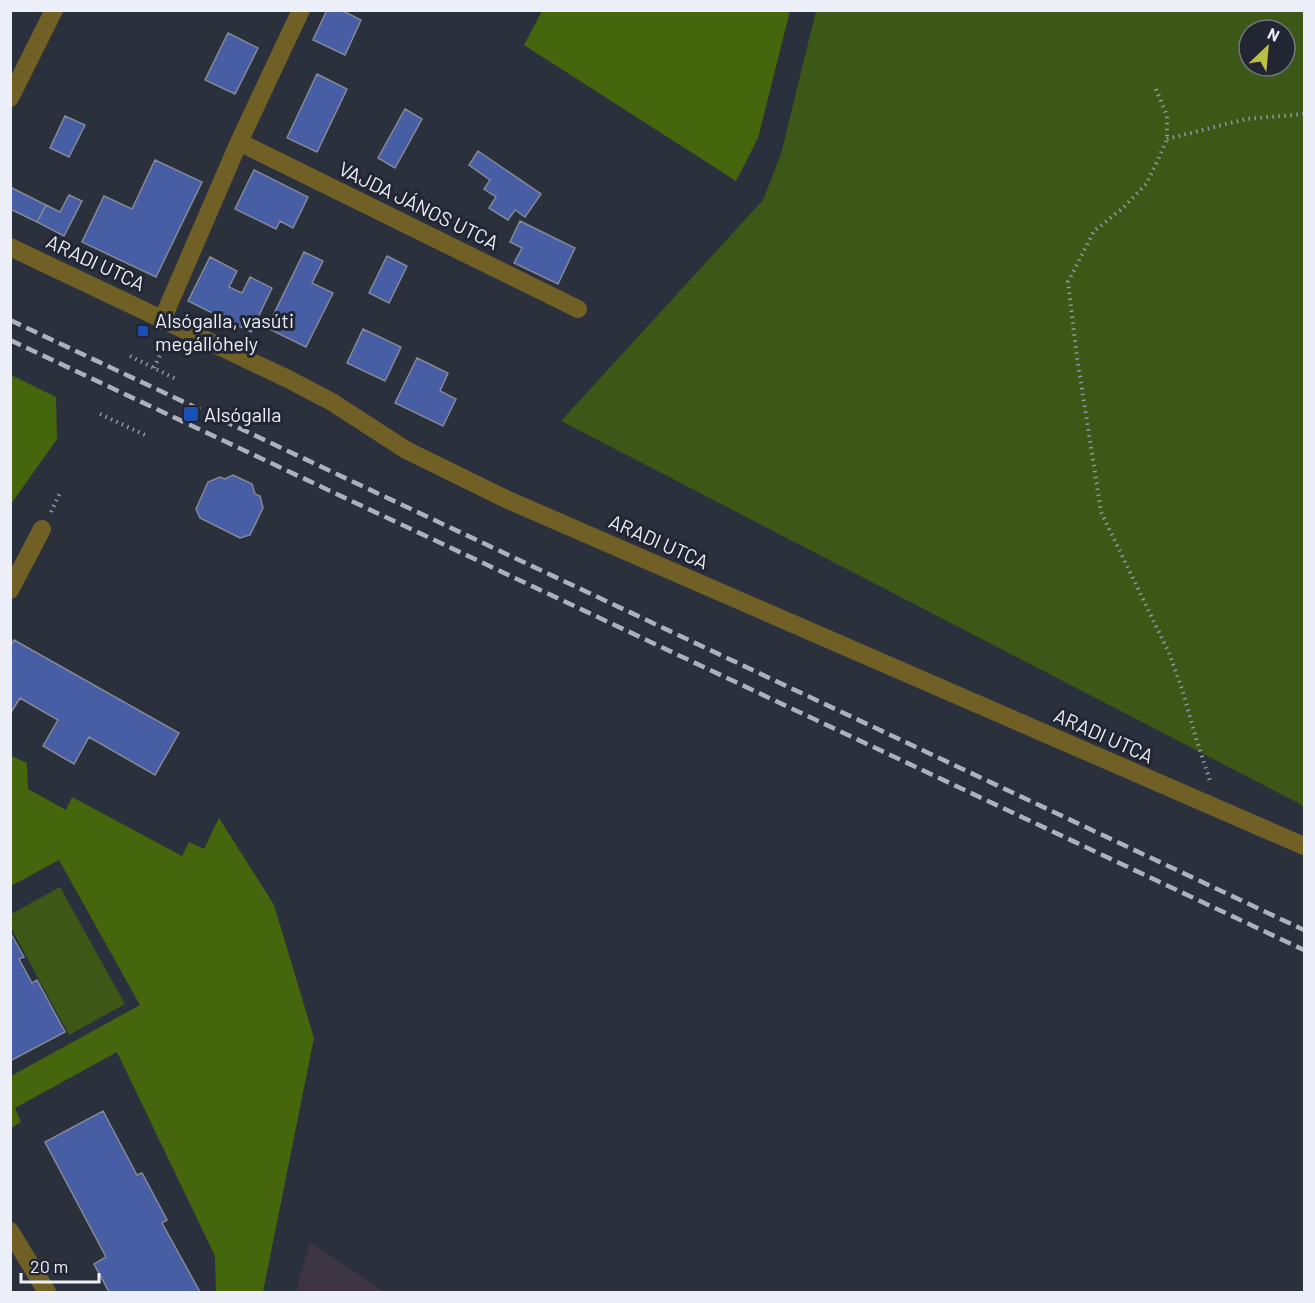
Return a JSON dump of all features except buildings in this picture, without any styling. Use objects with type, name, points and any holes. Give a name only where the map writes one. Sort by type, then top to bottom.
[{"type":"street","points":[[10,98],[54,10]]},
{"type":"street","points":[[164,318],[239,142],[301,10]]},
{"type":"street","name":"VAJDA JÁNOS UTCA","points":[[239,142],[578,309]]},
{"type":"street","name":"ARADI UTCA","points":[[10,246],[288,379],[332,402],[406,450],[498,495],[1305,846]]},
{"type":"street","points":[[10,590],[42,529]]},
{"type":"street","points":[[10,1231],[16,1257],[47,1293]]},
{"type":"path","points":[[1156,89],[1167,116],[1167,139],[1146,184],[1124,207],[1094,231],[1068,282],[1080,383],[1101,512],[1169,653],[1220,810]]},
{"type":"path","points":[[1167,139],[1246,119],[1305,114]]},
{"type":"path","points":[[130,356],[178,380]]},
{"type":"path","points":[[100,414],[145,435]]},
{"type":"shaded area","points":[[310,1242],[385,1292],[296,1292]]},
{"type":"green space","points":[[542,11],[790,11],[758,138],[736,181],[524,45]]},
{"type":"green space","points":[[816,11],[1304,11],[1304,806],[561,421],[763,200],[781,154]]},
{"type":"green space","points":[[11,375],[56,397],[57,439],[11,504]]},
{"type":"green space","points":[[12,756],[27,763],[28,789],[66,810],[72,797],[182,856],[189,842],[204,849],[219,818],[274,905],[314,1038],[263,1292],[216,1292],[215,1256],[117,1052],[15,1108],[21,1122],[11,1128],[11,1076],[140,1005],[59,860],[11,886],[10,759]]},
{"type":"green space","points":[[60,887],[125,1004],[69,1035],[11,928],[11,914]]},
{"type":"railway","points":[[10,320],[1304,930]]},
{"type":"railway","points":[[10,340],[1304,950]]},
{"type":"place","name":"Alsógalla, vasúti megállóhely","points":[[143,331]]},
{"type":"place","name":"Alsógalla","points":[[191,414]]}]
